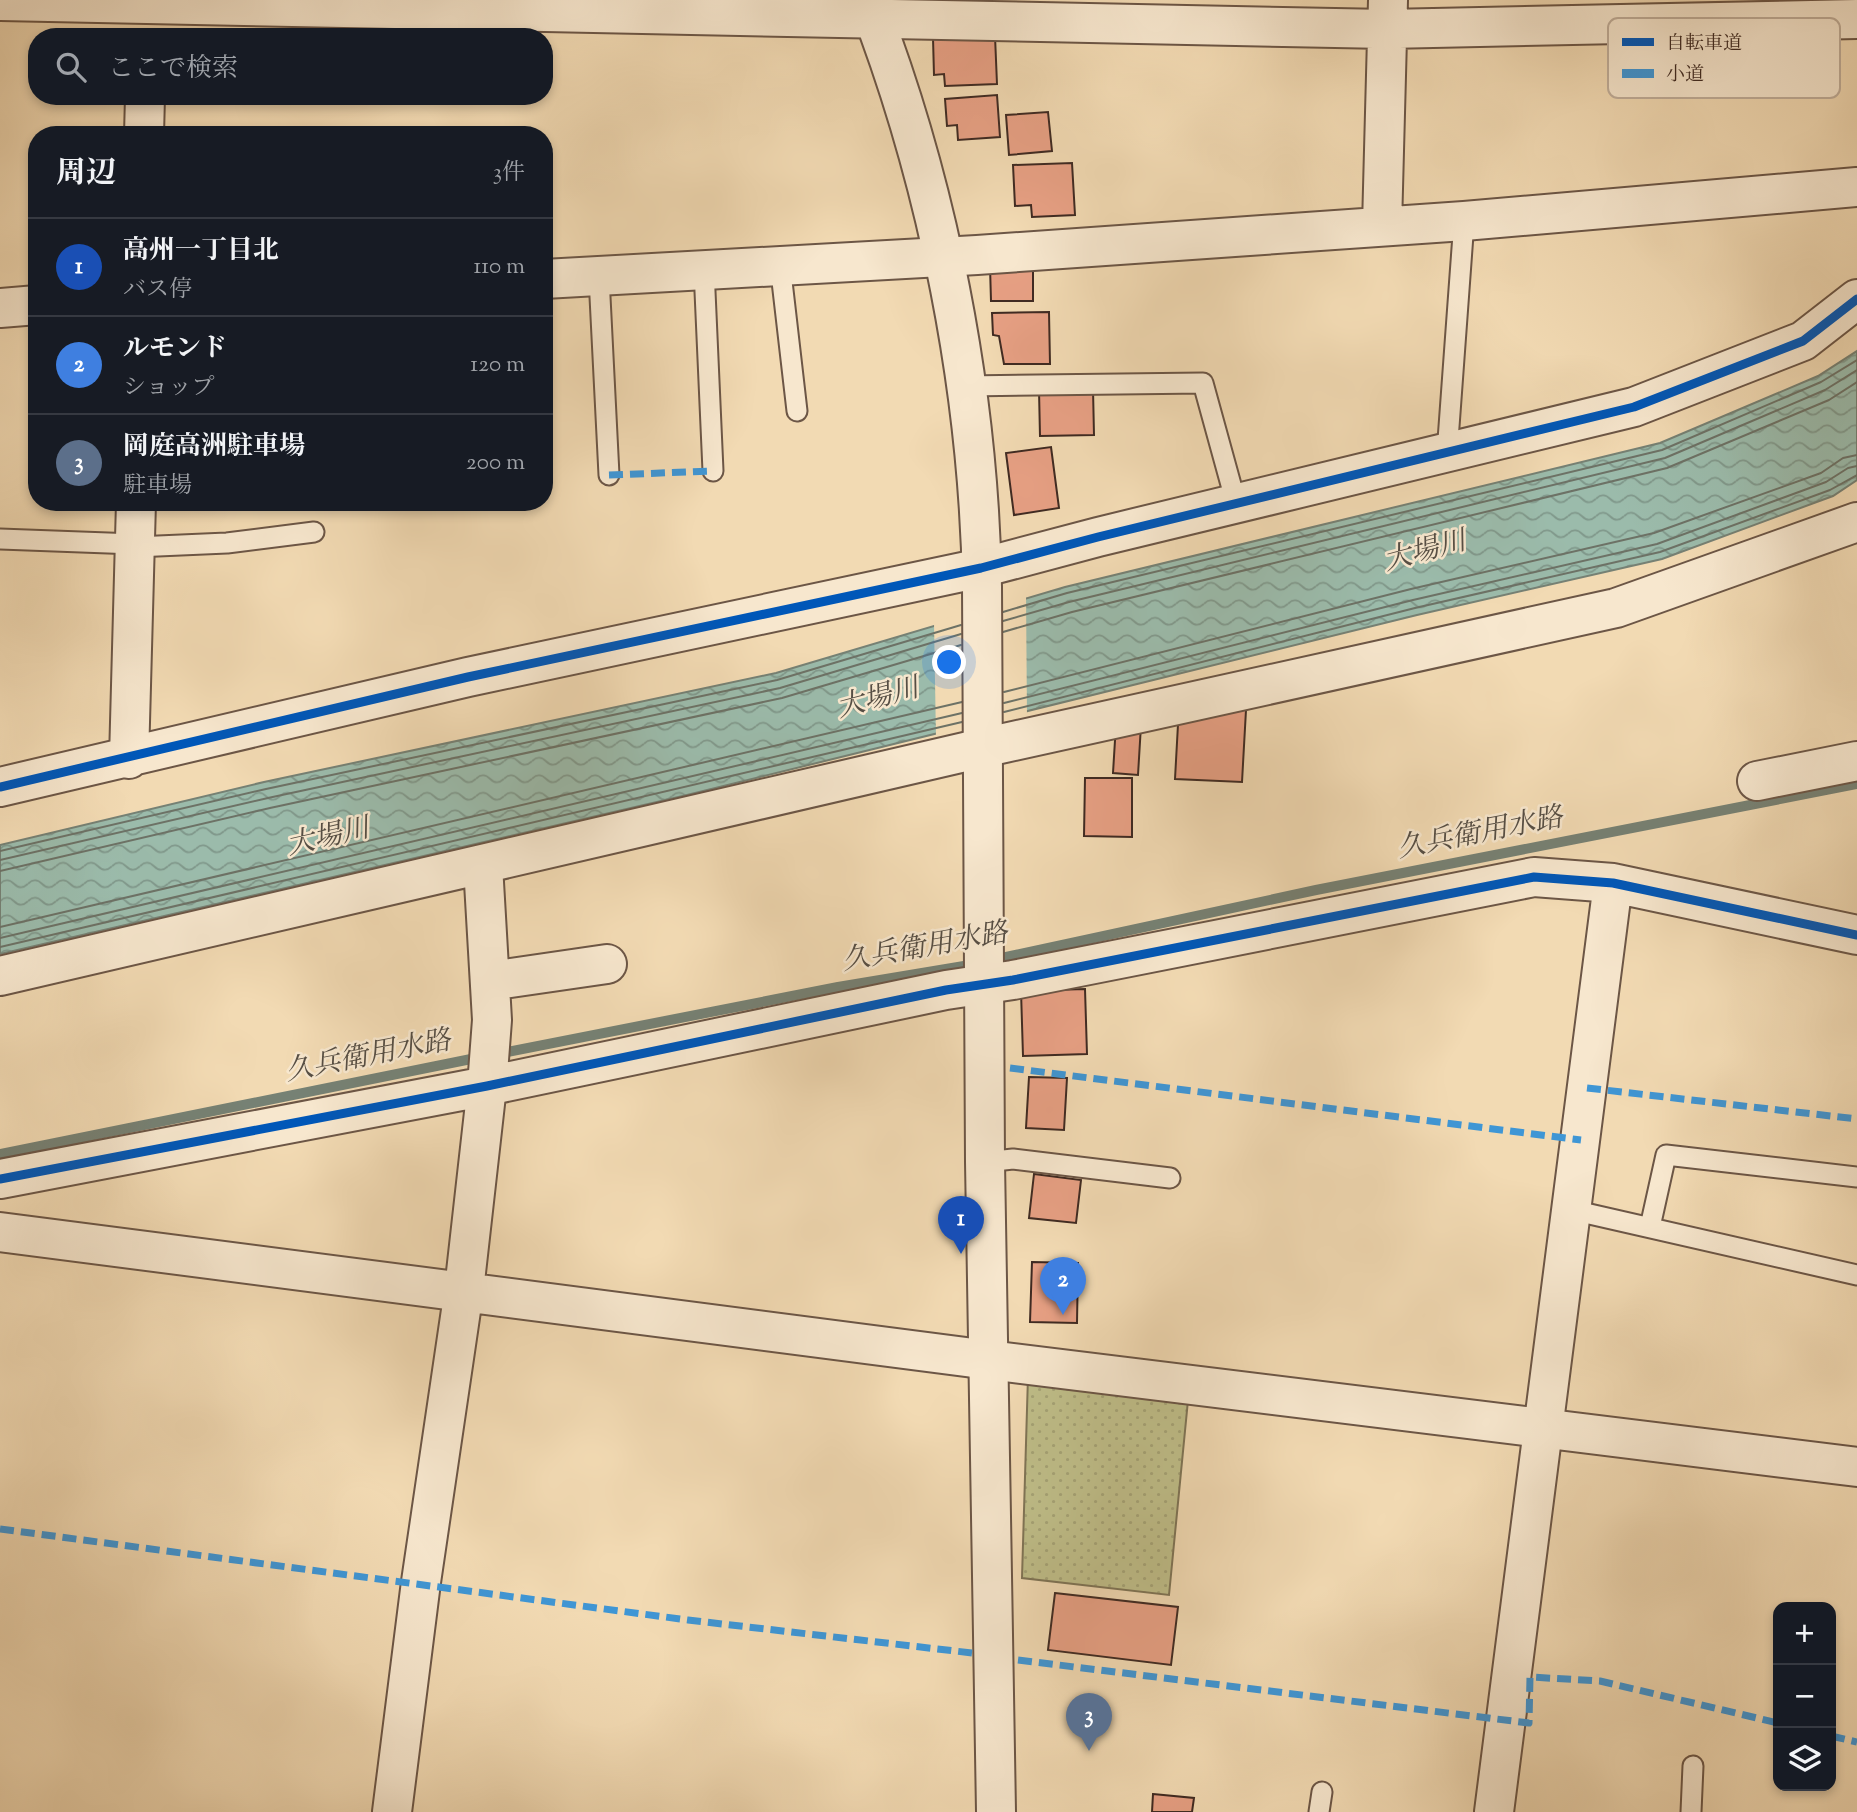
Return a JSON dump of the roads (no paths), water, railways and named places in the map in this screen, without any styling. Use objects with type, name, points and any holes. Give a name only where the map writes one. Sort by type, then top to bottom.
[{"type":"street","points":[[0,1],[146,14],[871,10],[1740,18]]},
{"type":"street","points":[[871,10],[914,136],[943,254],[965,386],[982,578],[985,1163],[996,1812]]},
{"type":"street","points":[[1382,226],[1388,15]]},
{"type":"street","points":[[144,126],[145,105]]},
{"type":"street","points":[[553,279],[1464,221],[1857,187]]},
{"type":"street","points":[[0,787],[129,759],[468,677],[982,578],[1236,503],[1633,407],[1802,341],[1857,299]]},
{"type":"street","points":[[0,307],[28,305]]},
{"type":"street","points":[[129,759],[136,511]]},
{"type":"street","points":[[0,976],[483,865],[982,739],[1616,608],[1857,522]]},
{"type":"street","points":[[1757,781],[1857,761]]},
{"type":"street","points":[[392,1812],[421,1582],[464,1290],[486,1086],[492,1020],[483,865]]},
{"type":"street","points":[[0,1179],[486,1086],[946,990],[985,985],[1534,877],[1613,883],[1857,935]]},
{"type":"street","points":[[1494,1812],[1613,883]]},
{"type":"street","points":[[490,981],[607,964]]},
{"type":"street","points":[[0,1232],[989,1360],[1857,1467]]},
{"type":"lane","points":[[1447,454],[1464,221]]},
{"type":"lane","points":[[780,264],[797,411]]},
{"type":"lane","points":[[704,269],[713,471]]},
{"type":"lane","points":[[599,277],[609,475]]},
{"type":"lane","points":[[965,386],[1203,383],[1236,503]]},
{"type":"lane","points":[[0,539],[135,545],[227,543],[314,532]]},
{"type":"lane","points":[[1650,1227],[1666,1155],[1857,1177]]},
{"type":"lane","points":[[985,1163],[1013,1159],[1170,1178]]},
{"type":"lane","points":[[1572,1210],[1857,1275]]},
{"type":"lane","points":[[1691,1812],[1693,1766]]},
{"type":"water","name":"大場川","points":[[1857,351],[1857,480],[1833,496],[1662,559],[1417,615],[687,795],[0,954],[0,845],[264,782],[776,673],[1065,587],[1660,443],[1818,376]]},
{"type":"waterway","name":"久兵衛用水路","points":[[992,960],[1316,890],[1857,784]]},
{"type":"waterway","name":"久兵衛用水路","points":[[497,1054],[838,987],[976,964]]},
{"type":"waterway","name":"久兵衛用水路","points":[[0,1154],[481,1057]]},
{"type":"place","name":"高州一丁目北","points":[[961,1254]]},
{"type":"place","name":"ルモンド","points":[[1063,1315]]},
{"type":"place","name":"岡庭高洲駐車場","points":[[1089,1751]]}]
